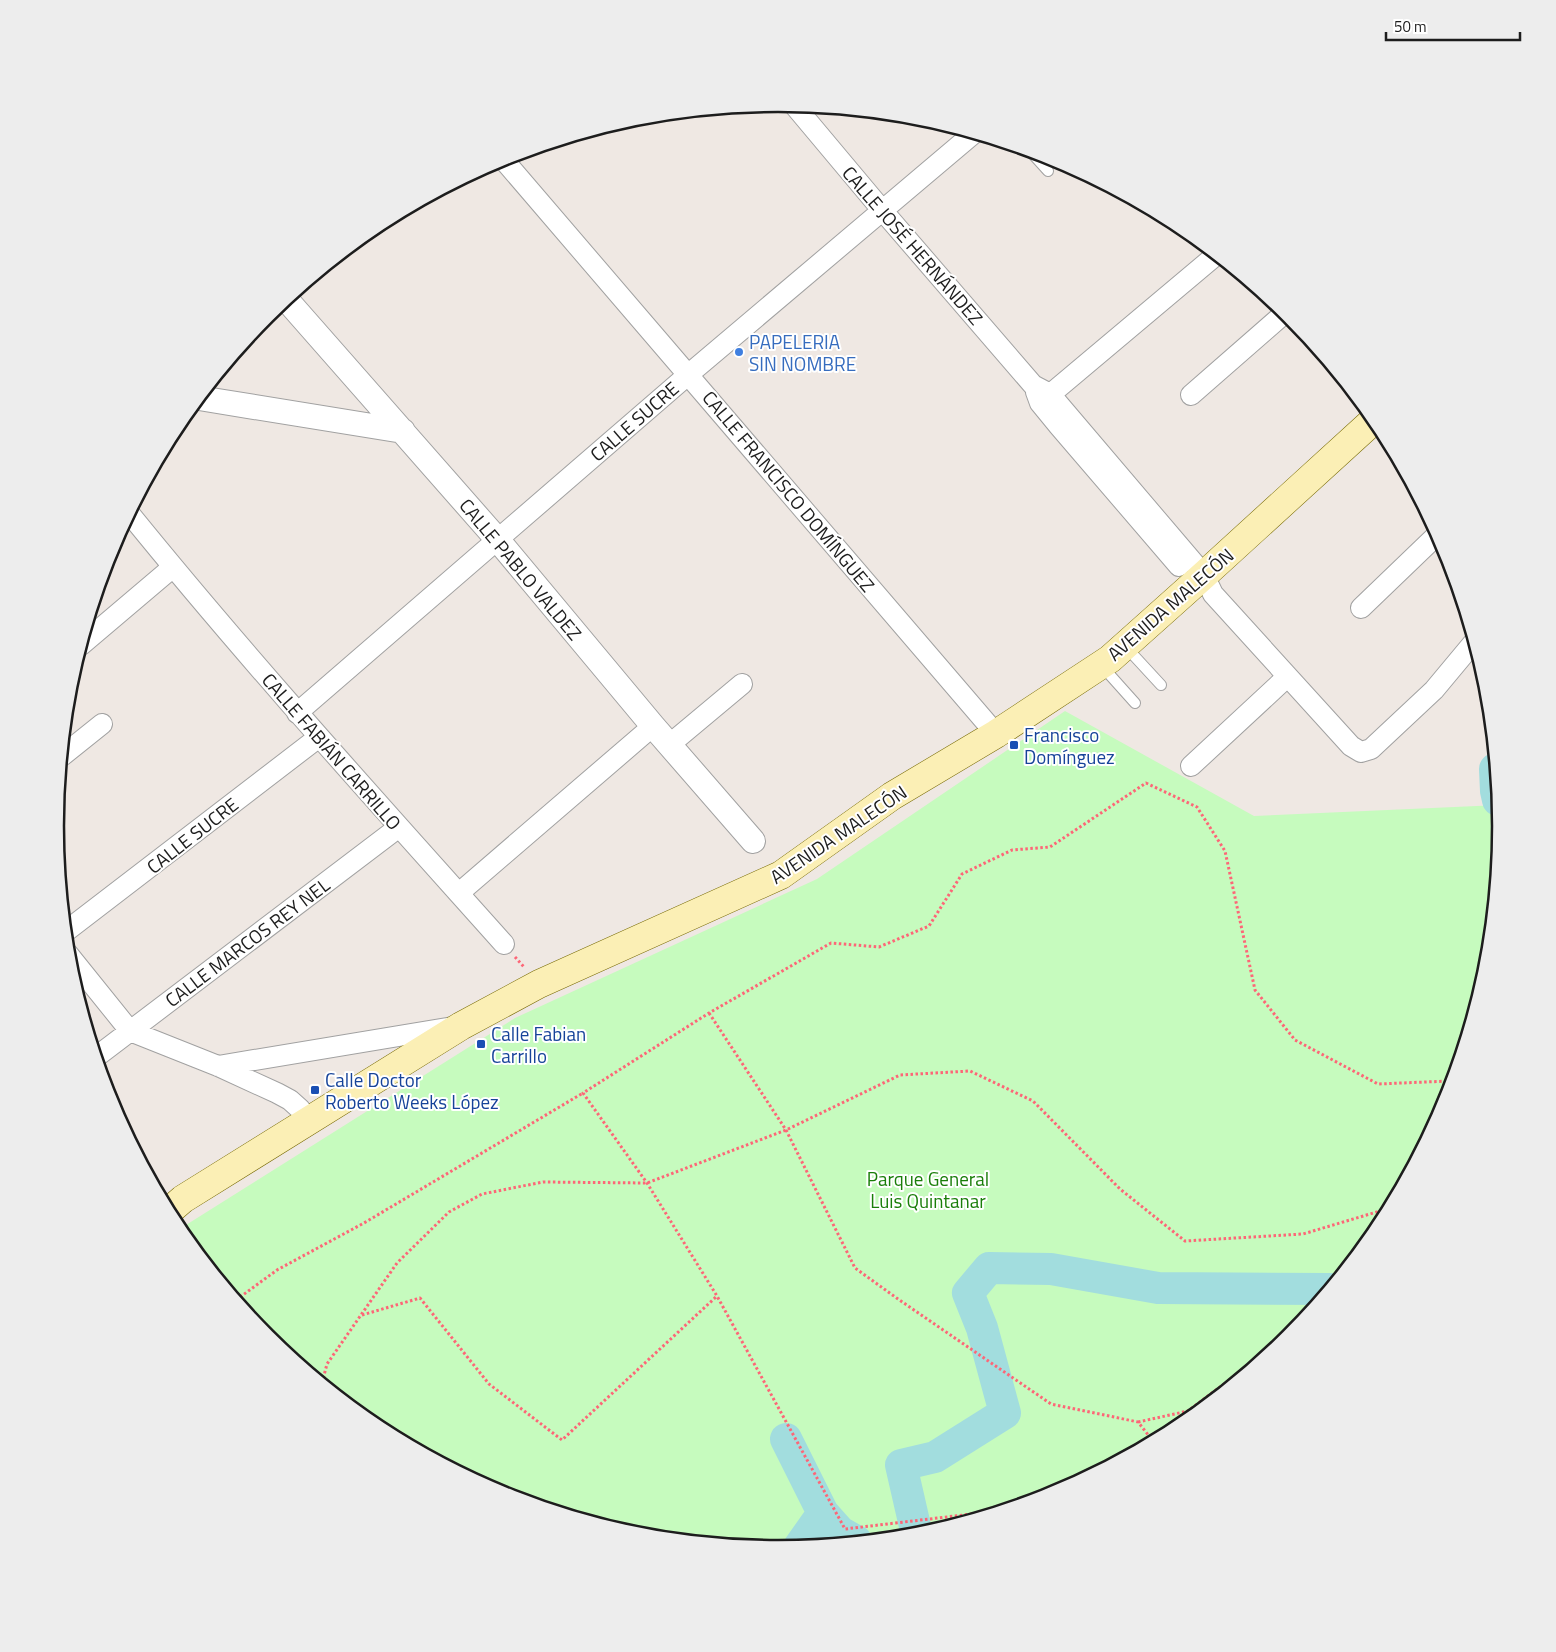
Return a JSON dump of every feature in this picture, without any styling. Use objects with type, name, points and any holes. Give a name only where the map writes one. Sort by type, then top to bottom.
[{"type":"main road","name":"AVENIDA MALECÓN","points":[[174,1207],[183,1199],[308,1120],[461,1026],[539,984],[781,876],[892,796],[996,734],[1101,665],[1204,585],[1369,425]]},
{"type":"street","name":"CALLE JOSÉ HERNÁNDEZ","points":[[801,112],[882,210],[1204,585],[1351,746],[1361,752],[1371,749],[1434,690],[1470,647]]},
{"type":"street","name":"CALLE SUCRE","points":[[297,713],[689,374],[969,138]]},
{"type":"street","name":"CALLE FRANCISCO DOMÍNGUEZ","points":[[508,165],[996,734]]},
{"type":"street","points":[[1041,394],[1212,258]]},
{"type":"street","name":"CALLE PABLO VALDEZ","points":[[291,304],[497,539],[669,745],[753,841]]},
{"type":"street","points":[[1191,395],[1279,318]]},
{"type":"street","points":[[205,399],[404,432]]},
{"type":"street","name":"CALLE FABIÁN CARRILLO","points":[[133,518],[297,713],[504,944]]},
{"type":"street","points":[[1360,608],[1432,540]]},
{"type":"street","points":[[89,638],[173,567]]},
{"type":"street","points":[[1191,766],[1286,677]]},
{"type":"street","points":[[669,745],[742,684]]},
{"type":"street","points":[[68,751],[102,724]]},
{"type":"street","points":[[458,894],[653,726]]},
{"type":"street","name":"CALLE SUCRE","points":[[71,928],[319,737]]},
{"type":"street","name":"CALLE MARCOS REY NEL","points":[[101,1053],[399,827]]},
{"type":"street","points":[[77,965],[130,1031],[218,1066],[290,1100],[308,1120]]},
{"type":"street","points":[[218,1066],[461,1026]]},
{"type":"lane","points":[[1040,162],[1048,171]]},
{"type":"lane","points":[[1125,646],[1161,685]]},
{"type":"lane","points":[[1101,665],[1135,703]]},
{"type":"path","points":[[241,1297],[277,1270],[364,1223],[584,1093],[709,1013],[831,944],[879,947],[929,926],[962,874],[1012,850],[1050,847],[1146,783],[1197,807],[1225,851],[1255,990],[1295,1040],[1378,1084],[1445,1081]]},
{"type":"path","points":[[504,944],[539,984]]},
{"type":"path","points":[[709,1013],[786,1130],[855,1268],[1052,1404],[1138,1422],[1188,1411]]},
{"type":"path","points":[[324,1377],[327,1364],[397,1263],[449,1212],[482,1194],[543,1182],[647,1183],[786,1130],[900,1075],[970,1071],[1033,1101],[1120,1189],[1185,1241],[1303,1234],[1379,1211]]},
{"type":"path","points":[[584,1093],[647,1183],[717,1296],[845,1529],[967,1515]]},
{"type":"path","points":[[361,1315],[420,1298],[489,1384],[562,1440],[717,1296]]},
{"type":"path","points":[[1195,1406],[1220,1387]]},
{"type":"path","points":[[1138,1422],[1149,1436]]},
{"type":"green space","name":"Parque General Luis Quintanar","points":[[1065,711],[1254,816],[1492,805],[1491,873],[1486,919],[1479,965],[1468,1011],[1438,1099],[1419,1142],[1397,1183],[1372,1223],[1345,1261],[1315,1297],[1249,1363],[1213,1393],[1135,1445],[1094,1467],[1008,1502],[963,1516],[917,1527],[825,1539],[778,1540],[731,1539],[639,1527],[593,1516],[548,1502],[462,1467],[421,1445],[343,1393],[273,1331],[241,1297],[211,1261],[186,1225],[515,1018],[817,879]]},
{"type":"waterway","points":[[915,1527],[901,1465],[935,1457],[1005,1413],[982,1328],[968,1293],[989,1268],[1051,1269],[1158,1288],[1322,1289]]},
{"type":"waterway","points":[[786,1439],[823,1513],[804,1539]]},
{"type":"waterway","points":[[823,1513],[840,1532],[848,1536]]},
{"type":"place","name":"PAPELERIA SIN NOMBRE","points":[[739,352]]},
{"type":"place","name":"Francisco Domínguez","points":[[1014,745]]},
{"type":"place","name":"Calle Fabian Carrillo","points":[[481,1044]]},
{"type":"place","name":"Calle Doctor Roberto Weeks López","points":[[315,1090]]}]
